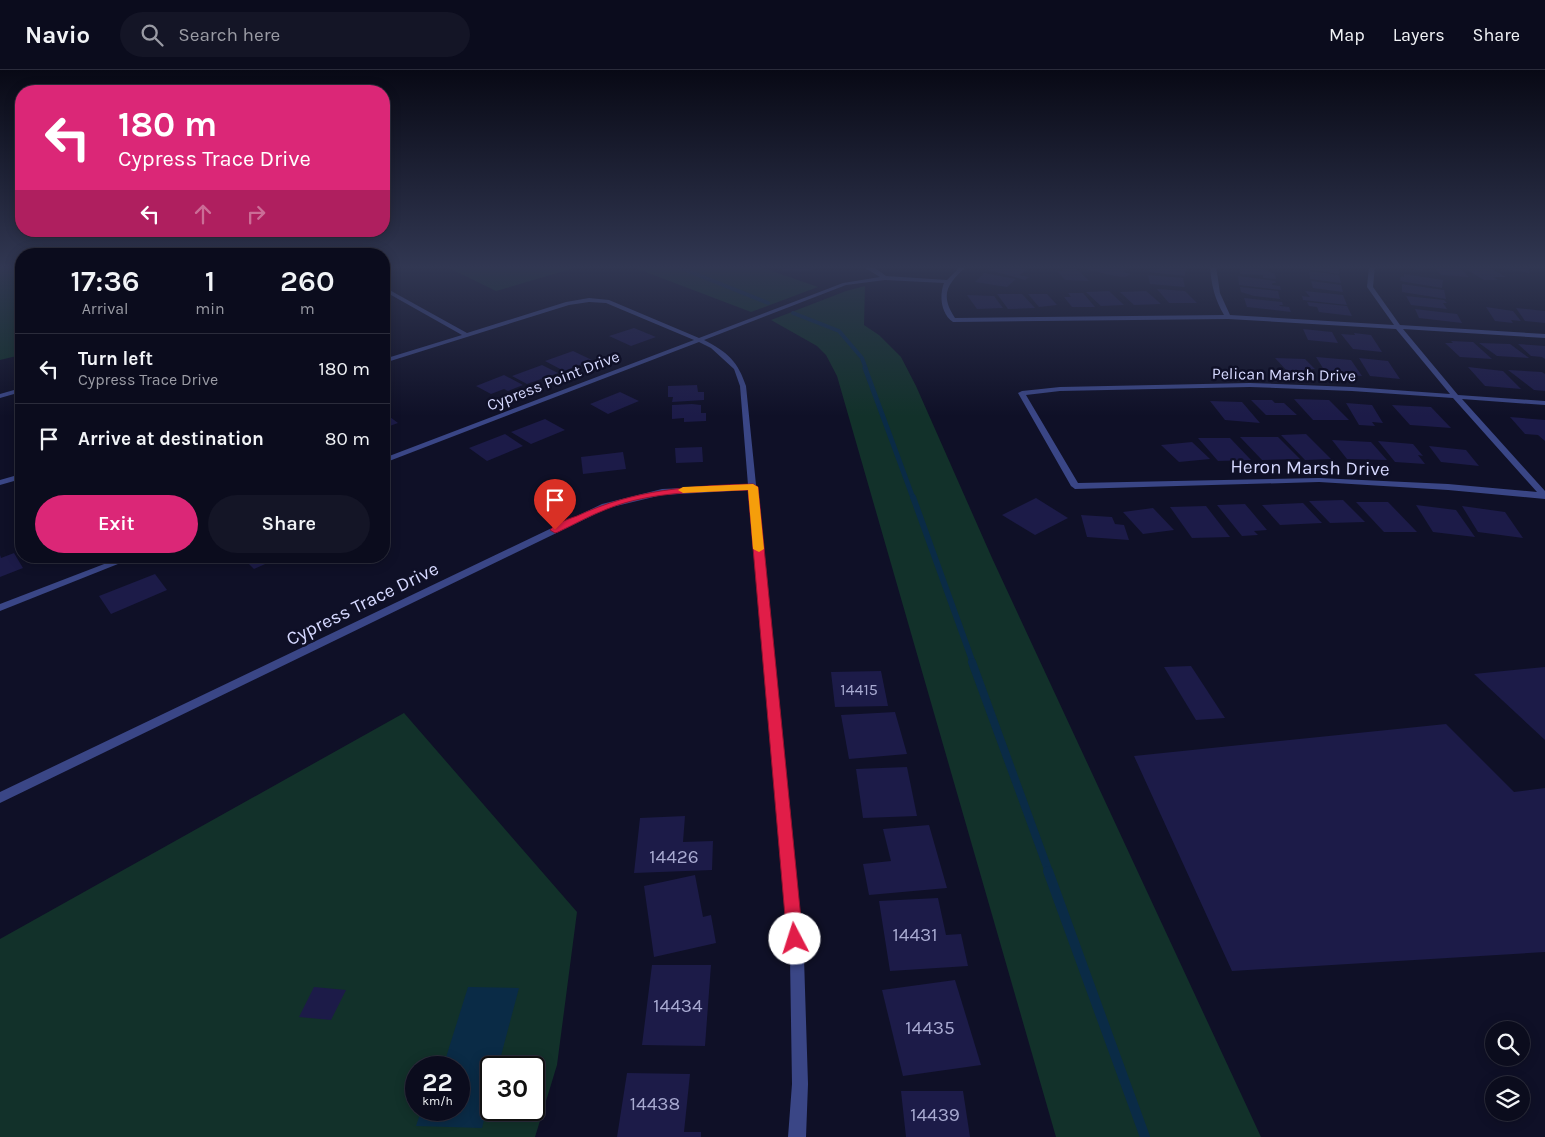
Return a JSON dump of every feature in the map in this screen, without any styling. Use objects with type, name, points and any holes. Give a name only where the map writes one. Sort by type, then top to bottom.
[{"type":"street","points":[[431,316],[466,335]]},
{"type":"street","points":[[390,359],[527,316]]},
{"type":"street","points":[[642,316],[699,340],[723,354],[737,369],[743,386],[797,958],[800,1084],[798,1137]]},
{"type":"street","name":"Cypress Point Drive","points":[[390,459],[762,316]]},
{"type":"street","points":[[950,316],[953,320],[1228,317],[1306,320],[1398,328],[1545,336]]},
{"type":"street","points":[[1390,316],[1456,397],[1545,495]]},
{"type":"street","name":"Pelican Marsh Drive","points":[[1075,486],[1022,393],[1060,388],[1250,385],[1352,389],[1545,403]]},
{"type":"street","points":[[0,396],[15,392]]},
{"type":"street","points":[[0,482],[15,478]]},
{"type":"street","name":"Heron Marsh Drive","points":[[1075,486],[1319,480],[1448,487],[1545,495]]},
{"type":"street","name":"Cypress Trace Drive","points":[[0,798],[605,506],[662,492],[753,487]]},
{"type":"street","points":[[0,608],[116,563]]},
{"type":"green space","points":[[0,316],[15,316],[15,356],[0,360]]},
{"type":"green space","points":[[782,316],[864,316],[864,325],[879,335],[901,357],[916,386],[992,558],[1261,1137],[1056,1137],[837,376],[826,355],[817,346],[771,320]]},
{"type":"green space","points":[[404,713],[577,912],[557,1065],[545,1104],[545,1056],[480,1056],[480,1121],[540,1121],[535,1137],[0,1137],[0,939]]},
{"type":"water","points":[[468,987],[519,988],[501,1056],[480,1056],[480,1121],[484,1121],[482,1128],[416,1126],[418,1121],[470,1121],[470,1056],[446,1056]]},
{"type":"building","points":[[1418,316],[1458,316],[1462,323],[1419,318]]},
{"type":"building","points":[[1492,316],[1517,316],[1521,321],[1511,320],[1513,323],[1495,321]]},
{"type":"building","points":[[1521,316],[1545,316],[1545,323],[1525,321]]},
{"type":"building","points":[[634,328],[656,337],[631,346],[609,336]]},
{"type":"building","points":[[1303,329],[1332,332],[1338,343],[1308,340]]},
{"type":"building","points":[[1354,333],[1371,335],[1382,352],[1353,349],[1341,334],[1355,335]]},
{"type":"building","points":[[1451,341],[1473,342],[1492,359],[1460,357],[1445,343],[1453,343]]},
{"type":"building","points":[[1479,343],[1510,344],[1529,358],[1497,356]]},
{"type":"building","points":[[1518,344],[1545,346],[1545,359],[1531,356]]},
{"type":"building","points":[[573,351],[592,360],[564,371],[545,361]]},
{"type":"building","points":[[1316,357],[1351,360],[1362,376],[1326,373]]},
{"type":"building","points":[[1275,358],[1305,359],[1315,369],[1287,371]]},
{"type":"building","points":[[1359,358],[1388,361],[1400,379],[1370,376]]},
{"type":"building","points":[[542,365],[558,373],[527,384],[512,376]]},
{"type":"building","points":[[1468,367],[1503,371],[1521,389],[1485,386]]},
{"type":"building","points":[[1508,370],[1542,372],[1545,374],[1545,391],[1534,390]]},
{"type":"building","points":[[504,375],[523,385],[508,391],[504,389],[491,394],[476,386]]},
{"type":"building","points":[[697,385],[698,392],[704,392],[704,400],[672,402],[673,397],[668,397],[668,386]]},
{"type":"building","points":[[620,392],[639,401],[608,414],[590,404]]},
{"type":"building","points":[[1294,399],[1329,400],[1349,420],[1313,420]]},
{"type":"building","points":[[1251,400],[1272,400],[1275,403],[1284,403],[1297,415],[1266,415]]},
{"type":"building","points":[[1210,401],[1242,402],[1260,423],[1225,420]]},
{"type":"building","points":[[1346,403],[1372,405],[1383,423],[1372,422],[1375,426],[1359,425]]},
{"type":"building","points":[[672,405],[701,405],[701,413],[706,413],[706,421],[684,422],[684,418],[672,419]]},
{"type":"building","points":[[1392,405],[1431,407],[1451,428],[1410,425]]},
{"type":"building","points":[[390,417],[398,423],[390,426]]},
{"type":"building","points":[[1510,417],[1545,420],[1545,441],[1538,435],[1525,434]]},
{"type":"building","points":[[545,419],[565,430],[531,444],[511,432]]},
{"type":"building","points":[[505,434],[523,446],[487,461],[469,448]]},
{"type":"building","points":[[1306,434],[1331,459],[1305,460],[1281,435]]},
{"type":"building","points":[[1240,437],[1278,437],[1300,459],[1262,460]]},
{"type":"building","points":[[1198,438],[1230,438],[1251,460],[1218,461]]},
{"type":"building","points":[[1332,440],[1371,442],[1387,460],[1347,459]]},
{"type":"building","points":[[1378,441],[1413,444],[1423,456],[1418,455],[1425,464],[1395,462]]},
{"type":"building","points":[[1192,442],[1210,459],[1179,462],[1161,445]]},
{"type":"building","points":[[1429,446],[1466,450],[1479,466],[1441,462]]},
{"type":"building","points":[[702,447],[703,462],[676,463],[675,448]]},
{"type":"building","points":[[623,452],[626,469],[583,474],[581,457]]},
{"type":"building","points":[[1036,498],[1068,518],[1035,535],[1002,515]]},
{"type":"building","points":[[1343,500],[1365,522],[1330,523],[1309,501]]},
{"type":"building","points":[[1356,502],[1388,502],[1417,532],[1384,532]]},
{"type":"building","points":[[1303,503],[1322,523],[1280,525],[1262,505]]},
{"type":"building","points":[[1245,504],[1267,530],[1254,531],[1258,535],[1242,536],[1217,505]]},
{"type":"building","points":[[1416,505],[1456,510],[1475,537],[1433,532]]},
{"type":"building","points":[[1206,506],[1230,537],[1192,538],[1170,507]]},
{"type":"building","points":[[1462,506],[1505,512],[1523,538],[1478,532]]},
{"type":"building","points":[[1153,508],[1174,530],[1143,534],[1123,512]]},
{"type":"building","points":[[1081,515],[1112,517],[1115,524],[1124,525],[1129,540],[1087,537]]},
{"type":"building","points":[[14,553],[15,563],[20,563],[23,568],[0,577],[0,555],[1,558]]},
{"type":"building","points":[[248,563],[267,563],[254,569]]},
{"type":"building","points":[[155,574],[167,590],[111,614],[99,596]]},
{"type":"building","points":[[1191,666],[1225,718],[1196,720],[1164,667]]},
{"type":"building","points":[[1545,667],[1545,740],[1474,674]]},
{"type":"building","points":[[881,671],[888,706],[835,707],[831,672]]},
{"type":"building","points":[[895,712],[907,754],[849,759],[841,715]]},
{"type":"building","points":[[1446,724],[1514,792],[1545,788],[1545,952],[1232,971],[1134,756]]},
{"type":"building","points":[[907,767],[917,816],[863,818],[856,769]]},
{"type":"building","points":[[685,816],[683,842],[713,841],[712,870],[634,873],[640,818]]},
{"type":"building","points":[[929,825],[947,888],[869,895],[863,864],[891,861],[883,829]]},
{"type":"building","points":[[695,875],[703,917],[711,915],[716,943],[654,957],[644,886]]},
{"type":"building","points":[[938,898],[946,935],[961,934],[968,966],[890,971],[879,901]]},
{"type":"building","points":[[652,965],[711,965],[705,1046],[642,1045]]},
{"type":"building","points":[[955,980],[981,1065],[903,1076],[882,990]]},
{"type":"building","points":[[314,987],[346,990],[331,1020],[299,1017]]},
{"type":"building","points":[[627,1073],[690,1074],[684,1132],[701,1132],[701,1137],[617,1137]]},
{"type":"building","points":[[901,1091],[963,1091],[970,1137],[906,1137]]},
{"type":"waterway","points":[[800,316],[839,331],[862,358],[866,369]]},
{"type":"waterway","points":[[865,368],[913,498]]},
{"type":"waterway","points":[[913,497],[973,663]]},
{"type":"waterway","points":[[972,662],[1049,872]]},
{"type":"waterway","points":[[1048,871],[1145,1137]]},
{"type":"slow traffic","points":[[683,490],[753,487],[759,549]]},
{"type":"route","points":[[555,530],[605,506],[642,496],[684,490],[753,487],[795,939]]}]
